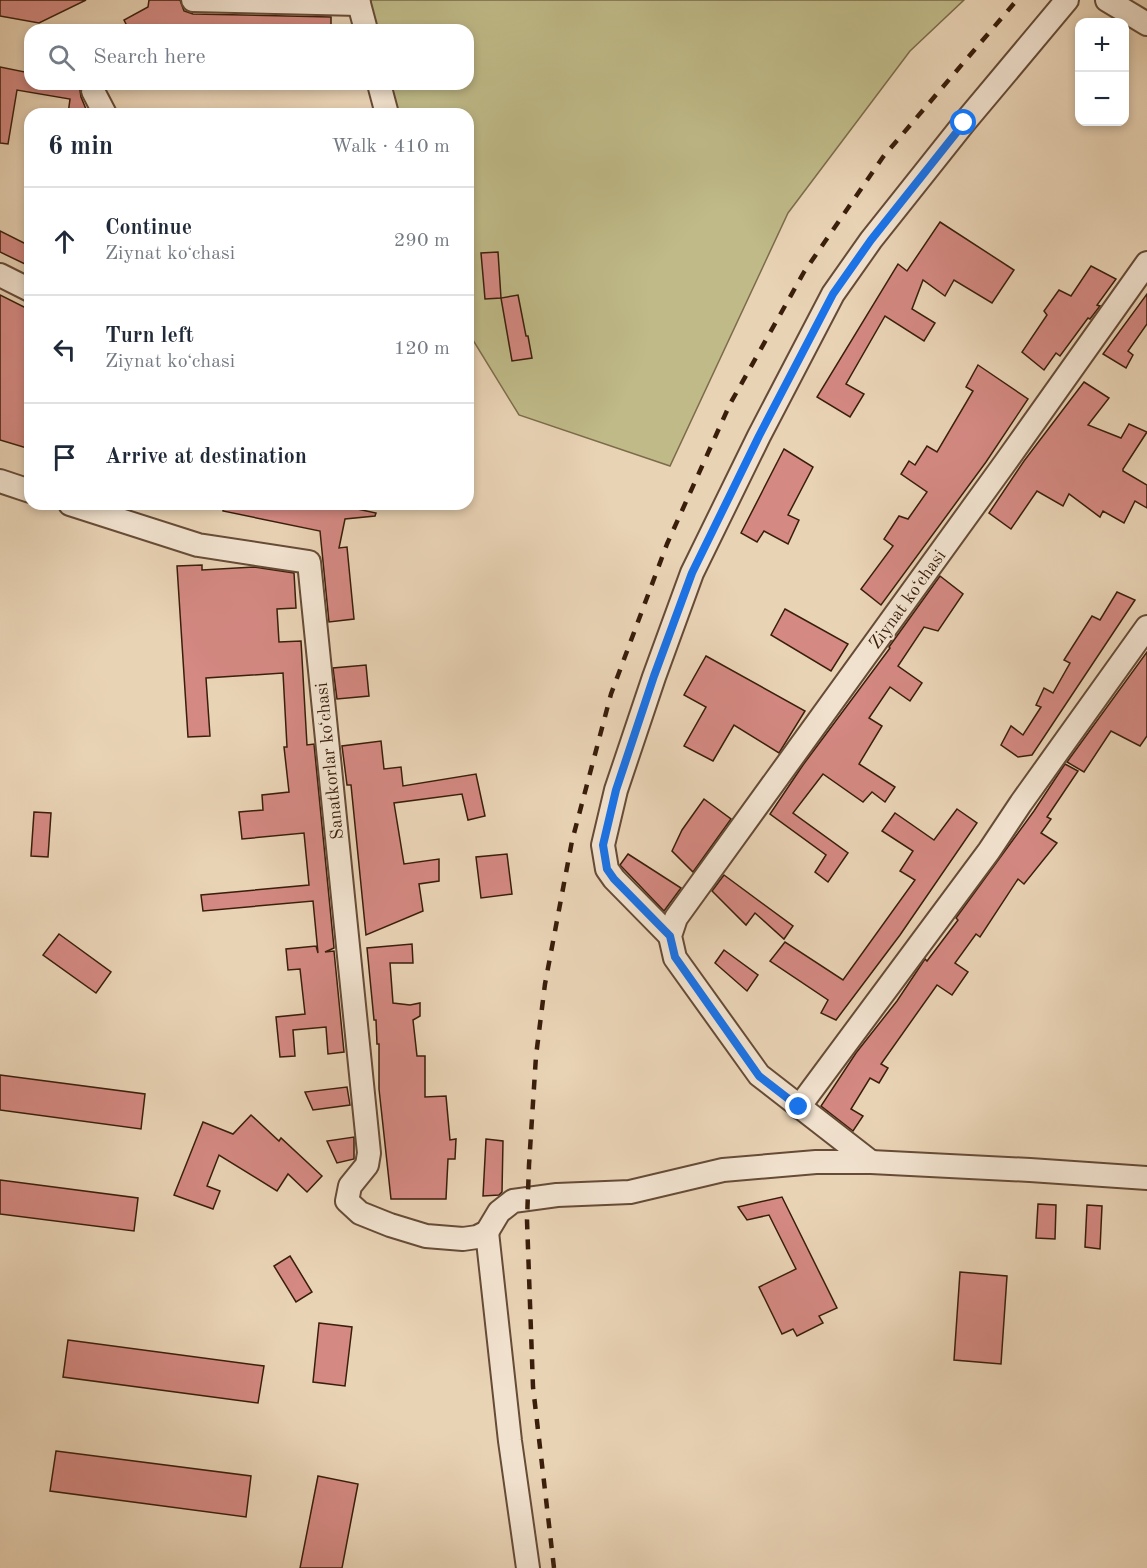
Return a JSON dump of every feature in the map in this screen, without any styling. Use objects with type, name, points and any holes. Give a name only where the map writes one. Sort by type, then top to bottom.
[{"type":"street","points":[[194,0],[359,2],[364,24]]},
{"type":"street","points":[[871,1162],[759,1076],[675,957],[670,936],[607,869],[603,845],[616,790],[654,676],[692,573],[759,436],[833,294],[871,240],[942,150],[1067,0]]},
{"type":"street","points":[[1107,0],[1147,24]]},
{"type":"street","points":[[381,90],[385,108]]},
{"type":"street","points":[[93,91],[102,108]]},
{"type":"street","name":"Ziynat koʻchasi","points":[[670,936],[676,918],[1005,464],[1147,263]]},
{"type":"street","points":[[0,275],[24,287]]},
{"type":"street","points":[[0,482],[24,489]]},
{"type":"street","name":"Sanatkorlar koʻchasi","points":[[89,510],[198,545],[309,562],[369,1153],[367,1165],[358,1179],[350,1186],[347,1201],[360,1213],[390,1226],[426,1236],[463,1239],[477,1238],[488,1232]]},
{"type":"street","points":[[799,1107],[990,851],[1021,803],[1147,627]]},
{"type":"street","points":[[528,1568],[510,1441],[488,1232],[499,1212],[513,1201],[557,1195],[630,1192],[723,1170],[816,1162],[871,1162],[1147,1178]]},
{"type":"shaded area","points":[[370,0],[964,0],[910,51],[788,213],[670,466],[519,415],[474,342],[474,108],[394,108],[390,90],[474,90],[474,24],[375,24]]},
{"type":"building","points":[[0,0],[86,0],[39,23],[0,16]]},
{"type":"building","points":[[149,0],[180,0],[184,11],[193,14],[331,17],[331,24],[126,24],[124,20],[148,7]]},
{"type":"building","points":[[0,67],[24,72],[24,90],[80,90],[86,108],[69,108],[70,99],[17,90],[8,144],[0,143]]},
{"type":"building","points":[[940,222],[1014,270],[992,303],[954,280],[945,296],[923,280],[912,309],[935,323],[924,341],[885,316],[846,384],[864,394],[850,417],[817,397],[898,264],[907,271]]},
{"type":"building","points":[[0,231],[24,243],[24,264],[0,252]]},
{"type":"building","points":[[498,252],[501,298],[485,299],[481,253]]},
{"type":"building","points":[[1091,266],[1116,279],[1090,319],[1088,318],[1060,356],[1056,353],[1044,370],[1022,352],[1047,315],[1044,311],[1059,290],[1071,296]]},
{"type":"building","points":[[1147,294],[1147,324],[1128,351],[1133,355],[1126,368],[1103,354]]},
{"type":"building","points":[[0,295],[24,307],[24,447],[0,440]]},
{"type":"building","points":[[518,295],[532,358],[512,361],[501,298]]},
{"type":"building","points":[[978,365],[1028,399],[986,462],[881,605],[861,589],[893,546],[884,539],[899,516],[908,519],[927,492],[901,474],[909,461],[915,465],[927,446],[937,452],[973,391],[966,387]]},
{"type":"building","points":[[1084,382],[1109,398],[1088,425],[1121,438],[1129,424],[1147,432],[1123,471],[1147,485],[1147,508],[1135,501],[1124,523],[1103,511],[1100,517],[1069,494],[1063,506],[1037,491],[1011,529],[989,513],[1024,461]]},
{"type":"building","points":[[784,449],[813,467],[788,515],[799,520],[788,544],[764,531],[757,542],[741,533]]},
{"type":"building","points":[[362,510],[376,513],[375,516],[345,519],[339,548],[347,547],[354,619],[329,622],[320,531],[223,511]]},
{"type":"building","points":[[202,565],[202,570],[254,567],[294,573],[296,608],[277,609],[279,642],[301,641],[307,745],[314,744],[334,948],[325,952],[334,951],[344,1052],[328,1054],[326,1027],[293,1030],[295,1056],[280,1057],[276,1017],[305,1014],[300,969],[288,970],[286,949],[316,946],[318,953],[313,901],[203,911],[201,895],[309,885],[304,833],[242,839],[239,812],[263,810],[262,795],[289,792],[284,747],[287,747],[283,673],[206,678],[210,736],[188,737],[177,566]]},
{"type":"building","points":[[940,576],[963,594],[938,631],[924,627],[898,666],[922,683],[910,701],[890,687],[869,718],[882,726],[859,764],[895,787],[885,802],[872,792],[863,802],[823,774],[793,813],[848,853],[828,882],[815,872],[826,855],[770,814]]},
{"type":"building","points":[[1117,592],[1135,600],[1032,755],[1018,757],[1001,745],[1011,726],[1023,735],[1041,707],[1036,705],[1044,688],[1053,693],[1070,663],[1064,660],[1092,616],[1100,620]]},
{"type":"building","points":[[785,609],[848,644],[831,671],[771,635]]},
{"type":"building","points":[[1147,652],[1147,736],[1140,746],[1111,731],[1084,772],[1067,762]]},
{"type":"building","points":[[706,656],[805,711],[779,753],[734,725],[713,761],[684,746],[706,707],[684,695]]},
{"type":"building","points":[[366,665],[369,696],[337,699],[333,668]]},
{"type":"building","points":[[381,741],[384,769],[401,767],[403,786],[476,774],[485,816],[468,820],[462,794],[394,803],[404,864],[439,859],[439,881],[419,884],[423,911],[366,935],[351,785],[347,785],[342,746]]},
{"type":"building","points":[[1065,764],[1078,771],[1047,817],[1051,819],[1041,833],[1057,843],[1024,884],[1018,879],[980,937],[976,934],[955,963],[968,972],[952,995],[937,985],[881,1064],[888,1068],[879,1083],[870,1078],[851,1109],[863,1116],[853,1131],[821,1106],[856,1053],[897,1001],[925,959],[927,961],[958,920],[956,918],[1034,811]]},
{"type":"building","points":[[704,799],[731,819],[693,872],[672,851],[682,830]]},
{"type":"building","points":[[957,809],[977,823],[900,935],[836,1020],[821,1013],[828,1000],[770,961],[785,942],[843,980],[915,880],[900,871],[913,851],[882,831],[895,813],[934,840]]},
{"type":"building","points":[[34,812],[51,813],[48,857],[31,856]]},
{"type":"building","points":[[507,854],[512,894],[481,898],[476,857]]},
{"type":"building","points":[[628,854],[681,888],[664,911],[620,865]]},
{"type":"building","points":[[724,875],[793,926],[784,939],[755,913],[746,925],[712,891]]},
{"type":"building","points":[[59,934],[111,972],[96,993],[43,955]]},
{"type":"building","points":[[412,944],[413,963],[390,963],[393,1003],[410,1005],[420,1003],[420,1016],[413,1020],[417,1056],[425,1056],[425,1097],[446,1096],[450,1140],[456,1139],[455,1159],[448,1159],[446,1199],[391,1199],[379,1089],[379,1044],[377,1044],[376,1020],[374,1020],[367,948]]},
{"type":"building","points":[[724,950],[758,975],[747,991],[715,963]]},
{"type":"building","points":[[0,1075],[145,1094],[141,1129],[0,1110]]},
{"type":"building","points":[[347,1087],[350,1105],[313,1110],[305,1092]]},
{"type":"building","points":[[251,1115],[279,1141],[281,1138],[322,1176],[307,1192],[288,1174],[277,1191],[219,1155],[207,1186],[220,1191],[213,1209],[174,1195],[203,1122],[233,1134]]},
{"type":"building","points":[[354,1137],[354,1159],[337,1163],[327,1141]]},
{"type":"building","points":[[486,1139],[503,1141],[502,1192],[499,1195],[483,1196]]},
{"type":"building","points":[[0,1180],[138,1198],[134,1231],[0,1214]]},
{"type":"building","points":[[782,1197],[837,1308],[819,1316],[823,1323],[797,1336],[793,1329],[782,1334],[759,1287],[796,1269],[769,1215],[747,1220],[738,1207]]},
{"type":"building","points":[[1038,1204],[1056,1205],[1055,1239],[1036,1238]]},
{"type":"building","points":[[1087,1205],[1102,1206],[1100,1249],[1085,1247]]},
{"type":"building","points":[[290,1256],[312,1292],[296,1302],[274,1266]]},
{"type":"building","points":[[960,1272],[1007,1276],[1001,1364],[954,1360]]},
{"type":"building","points":[[319,1323],[352,1327],[345,1386],[313,1382]]},
{"type":"building","points":[[68,1340],[264,1366],[258,1403],[63,1377]]},
{"type":"building","points":[[56,1451],[251,1476],[246,1517],[50,1491]]},
{"type":"building","points":[[318,1476],[358,1484],[342,1568],[300,1568]]},
{"type":"railway","points":[[554,1568],[533,1387],[527,1220],[536,1056],[545,984],[572,841],[611,694],[667,544],[730,404],[804,272],[883,157],[1017,0]]},
{"type":"route","points":[[799,1107],[759,1076],[675,957],[670,936],[622,888],[607,869],[603,845],[616,790],[654,676],[692,573],[759,436],[833,294],[871,240],[964,123]]}]
